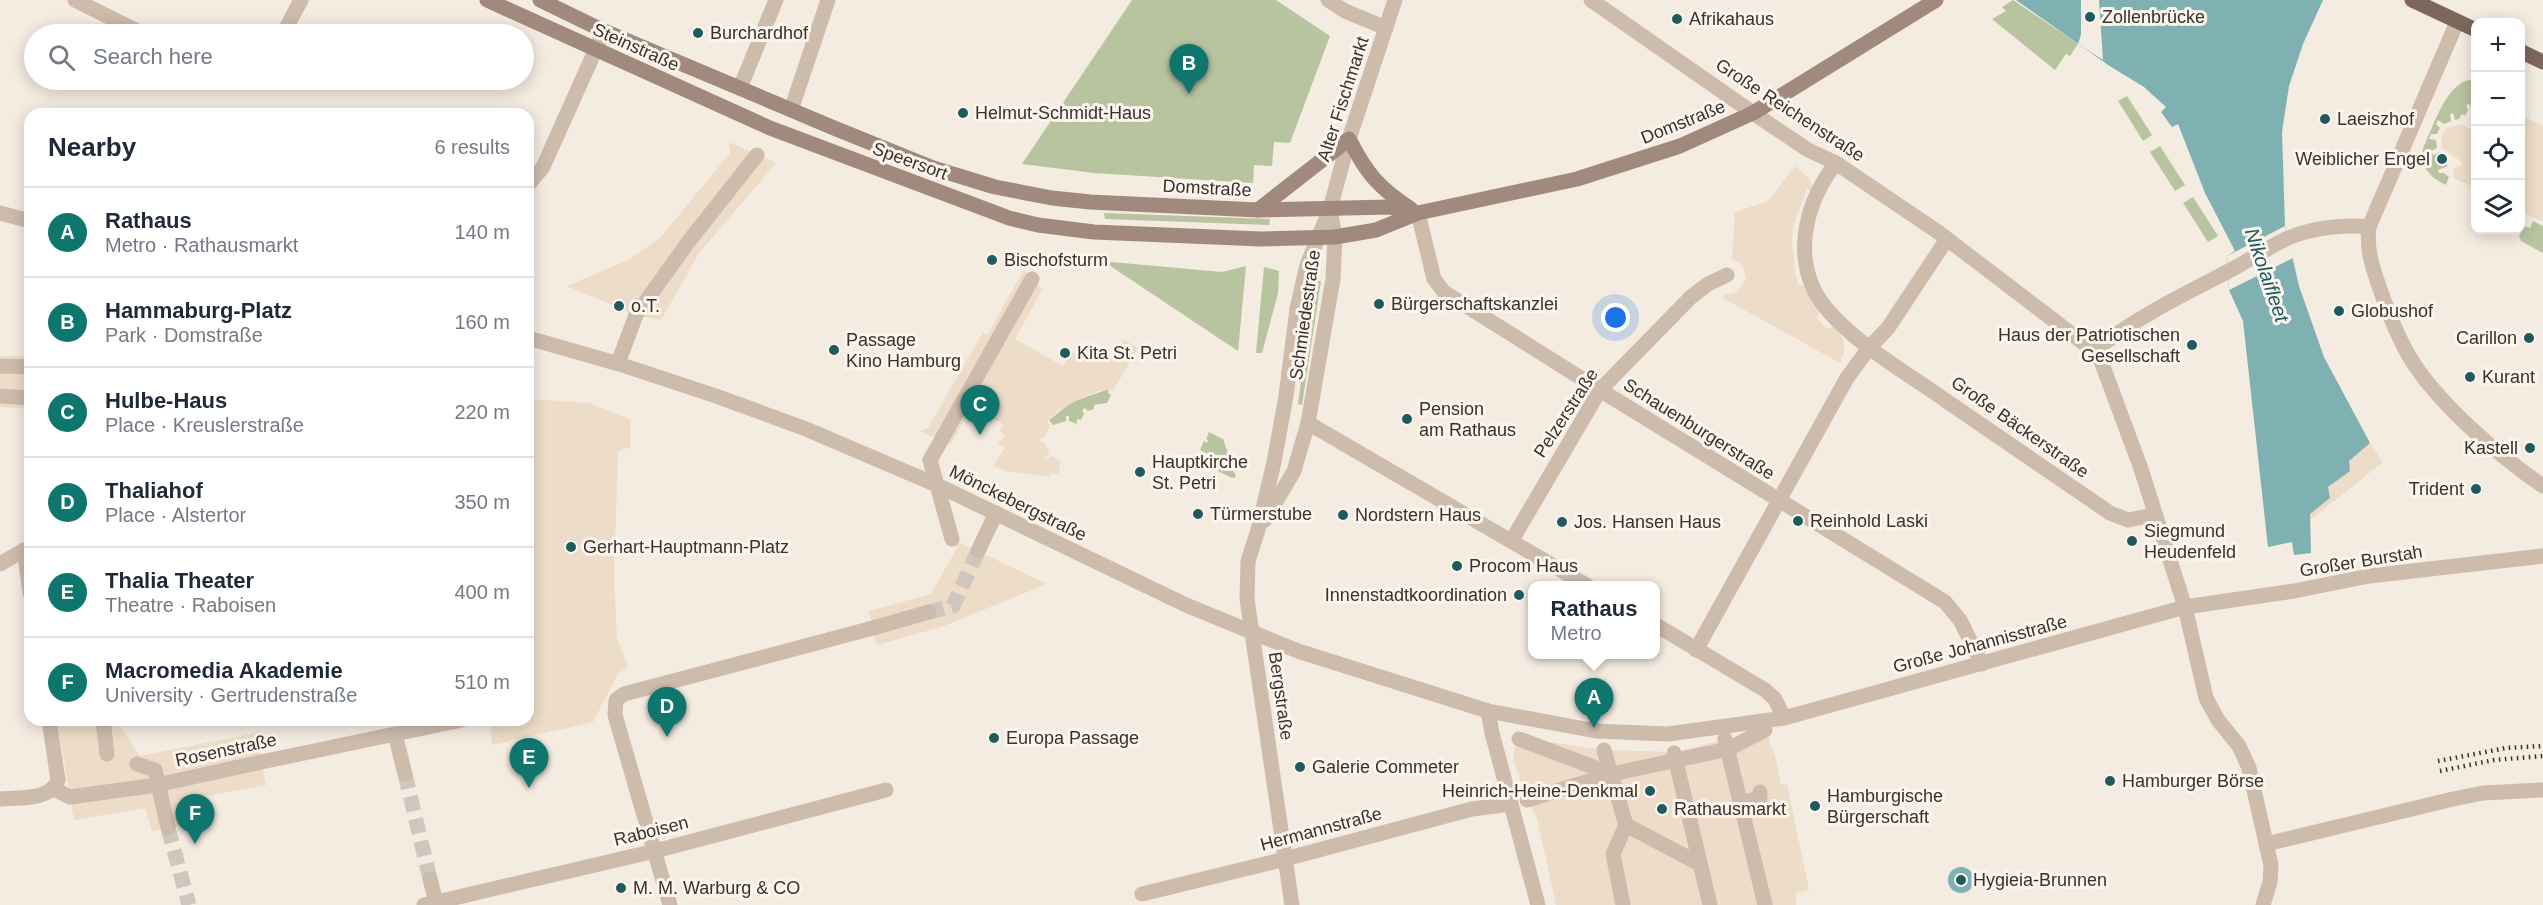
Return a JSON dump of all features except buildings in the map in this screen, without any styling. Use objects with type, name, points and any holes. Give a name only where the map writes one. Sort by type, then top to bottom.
[{"type":"main road","name":"Steinstraße","points":[[487,0],[770,128]]},
{"type":"main road","name":"Steinstraße","points":[[540,0],[604,31],[791,111]]},
{"type":"main road","name":"Domstraße","points":[[1038,225],[1102,232],[1261,239],[1316,239],[1376,230],[1418,213],[1577,179],[1672,149],[1753,114],[1936,0]]},
{"type":"main road","points":[[2412,0],[2471,28]]},
{"type":"main road","points":[[2525,53],[2543,62]]},
{"type":"main road","points":[[740,88],[770,128],[791,111]]},
{"type":"main road","name":"Speersort","points":[[791,111],[933,168],[995,187]]},
{"type":"main road","name":"Speersort","points":[[770,128],[1009,218],[1038,225]]},
{"type":"main road","points":[[1258,210],[1349,140],[1374,181],[1418,213]]},
{"type":"main road","name":"Domstraße","points":[[995,187],[1052,198],[1090,202],[1258,210],[1389,207],[1418,213]]},
{"type":"street","points":[[75,0],[123,24]]},
{"type":"street","points":[[288,24],[301,0]]},
{"type":"street","points":[[740,88],[776,0]]},
{"type":"street","points":[[791,111],[828,0]]},
{"type":"street","points":[[1328,0],[1346,11],[1386,28]]},
{"type":"street","name":"Alter Fischmarkt","points":[[1330,209],[1349,140],[1395,0]]},
{"type":"street","name":"Große Reichenstraße","points":[[1592,0],[1753,114],[1808,150],[1836,163],[1942,235],[2094,351]]},
{"type":"street","points":[[2457,22],[2369,227],[2367,243],[2392,324],[2410,358],[2445,401],[2488,442],[2543,486]]},
{"type":"street","points":[[534,178],[543,167],[604,31]]},
{"type":"street","points":[[621,355],[636,315],[689,241],[758,155]]},
{"type":"street","name":"Große Bäckerstraße","points":[[1836,163],[1817,194],[1807,220],[1804,248],[1807,269],[1814,289],[1830,312],[1869,348],[2110,513],[2128,520],[2154,515]]},
{"type":"street","name":"Schmiedestraße","points":[[1308,423],[1333,279],[1335,237],[1330,209]]},
{"type":"street","name":"Schmiedestraße","points":[[1283,416],[1297,309],[1306,265],[1330,209]]},
{"type":"street","points":[[0,213],[24,219]]},
{"type":"street","name":"Schauenburgerstraße","points":[[1418,213],[1434,279],[1444,292],[1778,501],[1945,602],[1960,620],[1982,664]]},
{"type":"street","points":[[2263,905],[2271,873],[2246,760],[2239,746],[2218,720],[2206,698],[2185,607],[2140,466],[2109,378],[2102,361],[2094,351],[2112,336],[2156,309],[2289,238],[2316,230],[2351,225],[2369,227]]},
{"type":"street","points":[[1696,650],[1847,378],[1869,348],[1888,328],[1942,235]]},
{"type":"street","name":"Pelzerstraße","points":[[1512,540],[1600,390],[1691,297],[1708,284],[1727,275]]},
{"type":"street","points":[[952,539],[930,460],[1032,279]]},
{"type":"street","name":"Mönckebergstraße","points":[[534,340],[619,364],[806,429],[937,485],[1186,605],[1253,634],[1342,666],[1488,711]]},
{"type":"street","points":[[0,366],[24,367]]},
{"type":"street","points":[[0,396],[24,398]]},
{"type":"street","name":"Bergstraße","points":[[1283,416],[1258,530],[1246,570],[1247,598],[1292,905]]},
{"type":"street","points":[[1308,423],[1581,581]]},
{"type":"street","name":"Bergstraße","points":[[1258,530],[1294,471],[1308,423]]},
{"type":"street","points":[[978,551],[996,513]]},
{"type":"street","points":[[0,564],[24,550]]},
{"type":"street","name":"Großer Burstah","points":[[2185,607],[2294,591],[2347,579],[2543,556]]},
{"type":"street","name":"Große Johannisstraße","points":[[1784,718],[2185,607]]},
{"type":"street","points":[[670,905],[615,715],[616,700],[624,694],[929,612]]},
{"type":"street","points":[[1538,905],[1488,711],[1596,731],[1630,734],[1668,734],[1784,718],[1781,707],[1765,690],[1660,628]]},
{"type":"street","points":[[50,726],[58,780],[54,789]]},
{"type":"street","points":[[104,726],[108,754]]},
{"type":"street","name":"Rosenstraße","points":[[0,799],[47,794],[54,789],[70,797],[157,785],[433,726]]},
{"type":"street","points":[[1527,800],[1612,774],[1726,744],[1765,730]]},
{"type":"street","points":[[395,734],[405,774]]},
{"type":"street","points":[[1519,739],[1612,774]]},
{"type":"street","points":[[1726,744],[1765,905]]},
{"type":"street","points":[[1604,750],[1626,825],[1613,854],[1623,905]]},
{"type":"street","points":[[1675,757],[1710,905]]},
{"type":"street","points":[[137,764],[155,770],[168,828]]},
{"type":"street","name":"Raboisen","points":[[430,904],[655,851],[886,790]]},
{"type":"street","points":[[2266,844],[2453,798],[2502,791],[2543,790]]},
{"type":"street","points":[[1740,803],[1760,798],[1760,792]]},
{"type":"street","name":"Hermannstraße","points":[[1142,894],[1285,860],[1472,809],[1511,804]]},
{"type":"street","points":[[1626,825],[1700,864]]},
{"type":"street","points":[[430,879],[430,904]]},
{"type":"green space","points":[[1132,0],[1276,0],[1330,36],[1290,143],[1274,142],[1272,166],[1254,165],[1253,183],[1094,173],[1022,164]]},
{"type":"green space","points":[[2013,0],[2078,44],[2070,56],[2066,54],[2055,70],[1992,19],[2006,11],[2002,7]]},
{"type":"green space","points":[[2471,81],[2471,107],[2469,104],[2466,105],[2468,110],[2465,116],[2462,114],[2459,119],[2455,120],[2453,113],[2450,114],[2451,121],[2444,124],[2438,120],[2436,124],[2440,128],[2437,134],[2431,134],[2429,139],[2436,140],[2437,148],[2431,151],[2433,155],[2440,152],[2446,157],[2444,161],[2448,166],[2438,170],[2439,173],[2444,173],[2449,177],[2446,185],[2427,171],[2423,161],[2423,148],[2441,108],[2453,90]]},
{"type":"green space","points":[[2127,96],[2152,135],[2143,141],[2118,101]]},
{"type":"green space","points":[[2160,146],[2185,185],[2175,191],[2150,152]]},
{"type":"green space","points":[[2193,197],[2218,236],[2208,242],[2183,203]]},
{"type":"green space","points":[[1104,213],[1270,219],[1269,225],[1105,219]]},
{"type":"green space","points":[[2533,221],[2543,226],[2543,253],[2521,241],[2519,236],[2525,234],[2525,226],[2530,228]]},
{"type":"green space","points":[[1111,262],[1222,272],[1246,266],[1238,351],[1109,265]]},
{"type":"green space","points":[[1264,267],[1279,271],[1278,293],[1262,353],[1256,353]]},
{"type":"green space","points":[[1315,281],[1321,281],[1302,405],[1298,404]]},
{"type":"green space","points":[[1109,389],[1108,393],[1111,395],[1107,403],[1094,405],[1094,409],[1088,411],[1085,408],[1082,410],[1084,414],[1081,420],[1078,419],[1076,422],[1079,425],[1069,421],[1069,416],[1066,416],[1066,421],[1053,425],[1049,420],[1072,402]]},
{"type":"green space","points":[[1209,432],[1223,439],[1236,477],[1232,478],[1218,471],[1220,467],[1216,466],[1215,469],[1206,464],[1208,454],[1200,450],[1204,441],[1207,443]]},
{"type":"shaded area","points":[[2525,117],[2543,126],[2543,222],[2525,213]]},
{"type":"shaded area","points":[[2461,124],[2471,129],[2470,186],[2454,178],[2455,168],[2462,165],[2462,162],[2442,148],[2441,138],[2445,129]]},
{"type":"shaded area","points":[[729,142],[776,163],[699,253],[661,320],[636,315],[567,286],[630,259],[661,237],[730,153]]},
{"type":"shaded area","points":[[1795,166],[1810,179],[1813,191],[1807,189],[1793,226],[1795,272],[1798,284],[1807,287],[1820,310],[1816,317],[1827,329],[1835,326],[1843,338],[1844,353],[1840,363],[1723,298],[1724,295],[1737,292],[1746,280],[1743,265],[1732,258],[1735,212],[1768,201]]},
{"type":"shaded area","points":[[1024,270],[1042,290],[1015,339],[1063,366],[1071,352],[1085,359],[1089,353],[1099,359],[1104,352],[1114,357],[1124,340],[1138,348],[1113,391],[1109,389],[1085,396],[1058,411],[1047,421],[1050,427],[1044,438],[1038,441],[1044,442],[1050,454],[1044,458],[1046,460],[1052,456],[1061,461],[1058,474],[1051,473],[1050,477],[1006,471],[993,466],[1005,448],[997,443],[1005,437],[1000,430],[1003,424],[972,406],[951,444],[919,431],[928,428],[983,332],[987,335]]},
{"type":"shaded area","points":[[0,356],[24,356],[24,409],[0,407]]},
{"type":"shaded area","name":"Gerhart-Hauptmann-Platz","points":[[534,399],[589,403],[631,420],[630,447],[618,451],[614,578],[617,638],[628,667],[618,674],[593,722],[492,745],[490,726],[534,726]]},
{"type":"shaded area","points":[[2370,443],[2383,462],[2310,520],[2310,514],[2330,498],[2328,487],[2349,471],[2349,461]]},
{"type":"shaded area","points":[[952,539],[1047,584],[941,627],[877,645],[869,611],[931,594],[957,548]]},
{"type":"shaded area","points":[[58,726],[120,726],[140,756],[256,733],[266,785],[183,800],[189,823],[152,831],[145,808],[74,820]]},
{"type":"shaded area","name":"Rathausmarkt","points":[[1765,730],[1775,755],[1781,785],[1787,784],[1809,890],[1796,893],[1796,905],[1556,905],[1537,818],[1527,800],[1513,759],[1516,743],[1543,741],[1604,750],[1674,752]]},
{"type":"water","name":"Nikolaifleet","points":[[2016,0],[2323,0],[2303,44],[2289,86],[2282,132],[2285,226],[2299,286],[2324,357],[2370,443],[2349,461],[2350,471],[2328,487],[2330,498],[2310,514],[2311,553],[2294,555],[2292,542],[2268,547],[2243,321],[2229,290],[2227,256],[2235,251],[2205,193],[2178,124],[2172,127],[2161,112],[2166,107],[2144,87],[2108,65]]},
{"type":"water","name":"Hygieia-Brunnen","points":[[1961,867],[1970,871],[1974,880],[1970,889],[1961,893],[1952,889],[1948,880],[1952,871]]},
{"type":"pier","name":"Zollenbrücke","points":[[2081,0],[2099,0],[2103,60],[2078,44],[2081,35]]},
{"type":"pier","points":[[2285,226],[2293,258],[2229,290],[2227,256]]},
{"type":"tunnel","points":[[929,612],[953,606],[978,551]]},
{"type":"tunnel","points":[[405,774],[430,879]]},
{"type":"tunnel","points":[[168,828],[189,905]]},
{"type":"railway","points":[[2438,761],[2506,748],[2543,746]]},
{"type":"railway","points":[[2440,771],[2494,760],[2543,756]]},
{"type":"place","name":"Zollenbrücke","points":[[2090,17]]},
{"type":"place","name":"Afrikahaus","points":[[1677,19]]},
{"type":"place","name":"Burchardhof","points":[[698,33]]},
{"type":"place","name":"Hammaburg-Platz","points":[[1189,94]]},
{"type":"place","name":"Helmut-Schmidt-Haus","points":[[963,113]]},
{"type":"place","name":"Laeiszhof","points":[[2325,119]]},
{"type":"place","name":"Weiblicher Engel","points":[[2442,159]]},
{"type":"place","name":"Bischofsturm","points":[[992,260]]},
{"type":"place","name":"Bürgerschaftskanzlei","points":[[1379,304]]},
{"type":"place","name":"o.T.","points":[[619,306]]},
{"type":"place","name":"Globushof","points":[[2339,311]]},
{"type":"place","name":"Carillon","points":[[2529,338]]},
{"type":"place","name":"Haus der Patriotischen Gesellschaft","points":[[2192,345]]},
{"type":"place","name":"Passage Kino Hamburg","points":[[834,350]]},
{"type":"place","name":"Kita St. Petri","points":[[1065,353]]},
{"type":"place","name":"Kurant","points":[[2470,377]]},
{"type":"place","name":"Pension am Rathaus","points":[[1407,419]]},
{"type":"place","name":"Hulbe-Haus","points":[[980,435]]},
{"type":"place","name":"Kastell","points":[[2530,448]]},
{"type":"place","name":"Hauptkirche St. Petri","points":[[1140,472]]},
{"type":"place","name":"Trident","points":[[2476,489]]},
{"type":"place","name":"Türmerstube","points":[[1198,514]]},
{"type":"place","name":"Nordstern Haus","points":[[1343,515]]},
{"type":"place","name":"Reinhold Laski","points":[[1798,521]]},
{"type":"place","name":"Jos. Hansen Haus","points":[[1562,522]]},
{"type":"place","name":"Siegmund Heudenfeld","points":[[2132,541]]},
{"type":"place","name":"Gerhart-Hauptmann-Platz","points":[[571,547]]},
{"type":"place","name":"Procom Haus","points":[[1457,566]]},
{"type":"place","name":"Innenstadtkoordination","points":[[1519,595]]},
{"type":"place","name":"Rathaus","points":[[1594,728]]},
{"type":"place","name":"Thaliahof","points":[[667,737]]},
{"type":"place","name":"Europa Passage","points":[[994,738]]},
{"type":"place","name":"Galerie Commeter","points":[[1300,767]]},
{"type":"place","name":"Hamburger Börse","points":[[2110,781]]},
{"type":"place","name":"Thalia Theater","points":[[529,788]]},
{"type":"place","name":"Heinrich-Heine-Denkmal","points":[[1650,791]]},
{"type":"place","name":"Hamburgische Bürgerschaft","points":[[1815,806]]},
{"type":"place","name":"Rathausmarkt","points":[[1662,809]]},
{"type":"place","name":"Macromedia Akademie","points":[[195,844]]},
{"type":"place","name":"Hygieia-Brunnen","points":[[1961,880]]},
{"type":"place","name":"M. M. Warburg & CO","points":[[621,888]]}]
